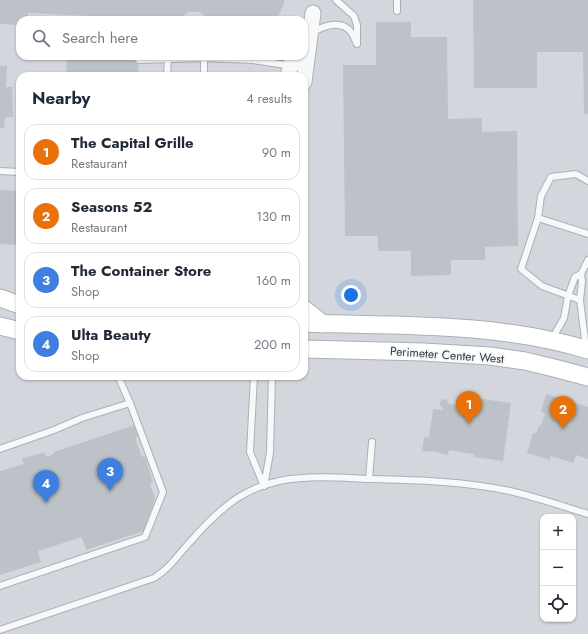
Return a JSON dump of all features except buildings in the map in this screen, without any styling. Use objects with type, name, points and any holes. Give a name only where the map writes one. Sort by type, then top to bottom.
[{"type":"main road","points":[[0,298],[16,304]]},
{"type":"main road","points":[[308,312],[323,324]]},
{"type":"main road","points":[[308,323],[432,326],[493,330],[552,339],[587,349]]},
{"type":"main road","points":[[0,326],[16,330]]},
{"type":"main road","name":"Perimeter Center West","points":[[308,349],[490,356],[558,368],[588,378]]},
{"type":"street","points":[[308,29],[316,6]]},
{"type":"street","points":[[305,72],[306,60]]},
{"type":"lane","points":[[308,29],[329,25],[345,27],[351,31],[357,44],[354,16],[336,0]]},
{"type":"lane","points":[[397,0],[397,11]]},
{"type":"lane","points":[[167,72],[168,60]]},
{"type":"lane","points":[[204,60],[204,72]]},
{"type":"lane","points":[[253,60],[290,66],[300,72]]},
{"type":"lane","points":[[0,171],[16,172]]},
{"type":"lane","points":[[580,300],[542,286],[521,269],[538,218],[541,196],[551,177],[576,174],[588,181]]},
{"type":"lane","points":[[538,218],[588,234]]},
{"type":"lane","points":[[587,349],[580,300],[582,282],[581,274],[588,260]]},
{"type":"lane","points":[[552,339],[564,318],[568,296],[575,277],[581,274]]},
{"type":"lane","points":[[0,586],[144,537],[163,492],[130,403],[120,380]]},
{"type":"lane","points":[[254,380],[250,452],[264,486]]},
{"type":"lane","points":[[264,486],[270,452],[272,380]]},
{"type":"lane","points":[[0,449],[54,430],[82,418],[130,403]]},
{"type":"lane","points":[[370,479],[372,442]]},
{"type":"lane","points":[[0,630],[154,578],[165,571],[214,517],[238,498],[264,486],[284,480],[302,478],[370,479],[453,483],[481,486],[535,497],[588,514]]},
{"type":"shaded area","points":[[0,0],[588,0],[588,634],[0,634]]},
{"type":"place","name":"The Capital Grille","points":[[469,424]]},
{"type":"place","name":"Seasons 52","points":[[563,429]]},
{"type":"place","name":"The Container Store","points":[[110,491]]},
{"type":"place","name":"Ulta Beauty","points":[[46,503]]}]
